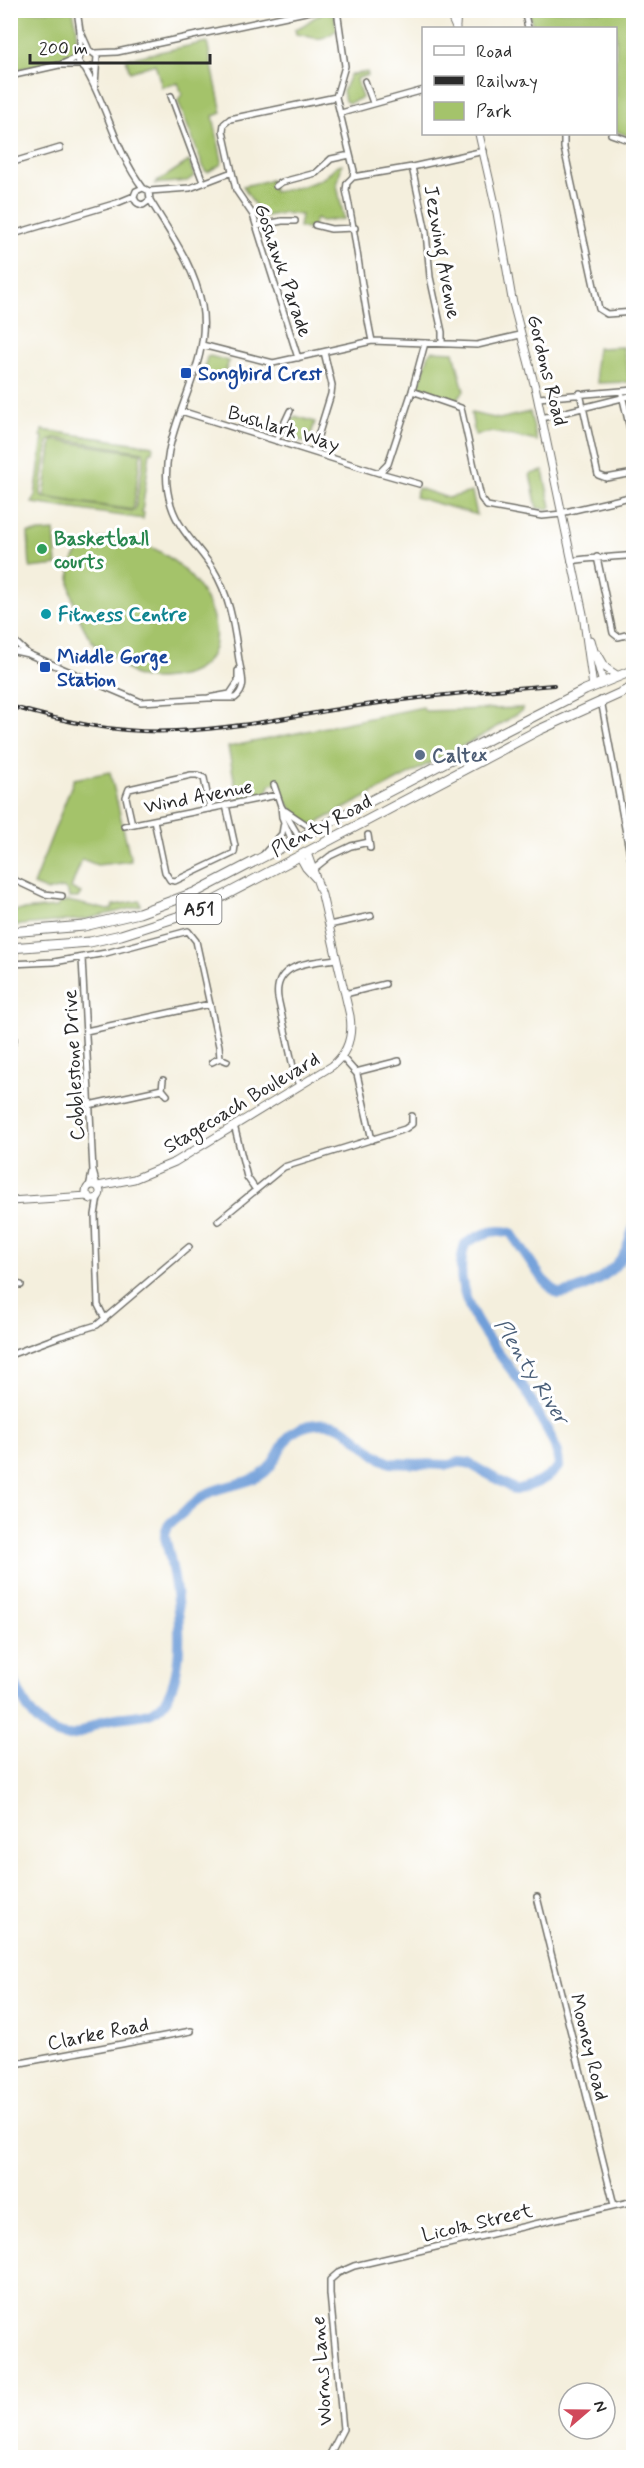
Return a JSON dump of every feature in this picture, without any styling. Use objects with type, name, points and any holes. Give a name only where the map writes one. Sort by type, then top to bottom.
[{"type":"highway","name":"Plenty Road","points":[[10,932],[84,926],[139,913],[194,893],[593,687],[633,670]]},
{"type":"highway","points":[[602,700],[603,682]]},
{"type":"highway","name":"Gordons Road","points":[[593,687],[602,700]]},
{"type":"highway","name":"Plenty Road","points":[[13,948],[90,942],[173,919],[225,897],[539,730],[633,687]]},
{"type":"highway","points":[[296,839],[304,855]]},
{"type":"street","points":[[11,638],[10,648],[141,702],[235,698],[240,694],[243,681],[235,627],[226,596],[214,572],[180,526],[168,495],[166,474],[168,452],[202,345],[202,307],[192,270],[178,243],[160,218],[150,196],[132,173],[116,143],[95,86],[82,67],[79,55],[80,31],[77,10]]},
{"type":"street","points":[[10,76],[59,65],[92,51],[117,52],[281,14],[315,10]]},
{"type":"street","points":[[337,10],[345,66],[336,97],[353,177]]},
{"type":"street","points":[[448,10],[456,27]]},
{"type":"street","points":[[456,27],[457,10]]},
{"type":"street","points":[[524,10],[528,27]]},
{"type":"street","points":[[80,31],[92,51],[96,64],[95,86]]},
{"type":"street","points":[[59,65],[82,67],[96,64],[117,52]]},
{"type":"street","points":[[365,81],[373,103]]},
{"type":"street","points":[[341,113],[422,90]]},
{"type":"street","points":[[171,96],[203,182]]},
{"type":"street","name":"Goshawk Parade","points":[[298,358],[253,215],[236,190],[223,131],[224,124],[230,119],[336,97]]},
{"type":"street","name":"Gordons Road","points":[[479,135],[520,335],[538,398],[571,561],[584,618],[603,682]]},
{"type":"street","points":[[564,135],[564,148],[599,309],[607,314],[633,312]]},
{"type":"street","points":[[614,135],[633,142]]},
{"type":"street","points":[[10,163],[60,148]]},
{"type":"street","points":[[372,341],[346,190],[349,180],[353,177],[484,151]]},
{"type":"street","points":[[276,186],[282,182],[316,173],[331,159],[350,155]]},
{"type":"street","name":"Jezwing Avenue","points":[[412,167],[426,232],[430,277],[442,332],[442,343]]},
{"type":"street","points":[[143,205],[150,196],[169,190],[190,188],[231,172]]},
{"type":"street","points":[[132,173],[135,196],[160,218]]},
{"type":"street","points":[[10,235],[117,203],[135,196],[143,188]]},
{"type":"street","points":[[257,226],[282,220],[295,221]]},
{"type":"street","points":[[315,225],[331,229],[354,228]]},
{"type":"street","points":[[202,345],[273,363],[372,341],[477,345],[520,335]]},
{"type":"street","points":[[381,472],[388,464],[425,342]]},
{"type":"street","points":[[313,453],[332,385],[324,352]]},
{"type":"street","points":[[621,390],[633,446]]},
{"type":"street","points":[[538,398],[633,390]]},
{"type":"street","points":[[412,391],[461,408],[481,498],[487,506],[542,516],[633,496]]},
{"type":"street","points":[[580,393],[598,476],[606,478],[633,473]]},
{"type":"street","points":[[542,418],[633,395]]},
{"type":"street","name":"Bushlark Way","points":[[181,411],[419,484]]},
{"type":"street","points":[[276,441],[290,411]]},
{"type":"street","points":[[571,561],[633,555]]},
{"type":"street","points":[[597,557],[613,633],[618,637],[633,633]]},
{"type":"street","points":[[584,618],[602,663],[618,676]]},
{"type":"street","name":"Gordons Road","points":[[584,618],[593,687]]},
{"type":"street","points":[[11,638],[28,654]]},
{"type":"street","points":[[208,698],[230,694],[235,688],[238,682],[239,659]]},
{"type":"street","name":"Gordons Road","points":[[602,700],[633,876]]},
{"type":"street","points":[[132,824],[126,797],[129,789],[191,775],[204,778],[210,808]]},
{"type":"street","points":[[274,785],[296,839]]},
{"type":"street","name":"Wind Avenue","points":[[124,826],[277,795]]},
{"type":"street","points":[[154,820],[165,872],[170,880],[175,881],[234,853],[235,846],[226,805]]},
{"type":"street","points":[[283,808],[314,830]]},
{"type":"street","points":[[261,858],[282,834],[283,808]]},
{"type":"street","points":[[284,822],[296,839]]},
{"type":"street","name":"Plenty Road","points":[[312,870],[328,858],[351,846],[370,845],[368,835]]},
{"type":"street","name":"Stagecoach Boulevard","points":[[99,1196],[118,1184],[168,1166],[340,1058],[348,1043],[351,1029],[345,994],[317,880],[304,855]]},
{"type":"street","points":[[10,878],[44,894],[62,896]]},
{"type":"street","points":[[329,925],[371,916]]},
{"type":"street","points":[[12,964],[82,958],[126,949],[188,931],[196,941],[220,1058]]},
{"type":"street","points":[[10,1050],[14,1040],[11,975],[13,948]]},
{"type":"street","points":[[301,1084],[295,1072],[277,985],[281,975],[289,969],[337,957]]},
{"type":"street","name":"Cobblestone Drive","points":[[82,958],[93,1172],[98,1186]]},
{"type":"street","points":[[345,994],[385,984]]},
{"type":"street","points":[[86,1031],[210,1004]]},
{"type":"street","points":[[212,1062],[220,1058],[227,1061]]},
{"type":"street","points":[[340,1058],[355,1071],[372,1140]]},
{"type":"street","points":[[355,1071],[399,1061]]},
{"type":"street","points":[[163,1080],[162,1089],[167,1095]]},
{"type":"street","points":[[90,1105],[162,1089]]},
{"type":"street","points":[[218,1221],[284,1167],[405,1129],[412,1124],[412,1116]]},
{"type":"street","points":[[234,1125],[247,1178],[256,1190]]},
{"type":"street","name":"Cobblestone Drive","points":[[88,1187],[93,1172]]},
{"type":"street","name":"Stagecoach Boulevard","points":[[88,1187],[118,1184]]},
{"type":"street","points":[[98,1186],[100,1190],[95,1215],[98,1305],[105,1318]]},
{"type":"street","points":[[73,1197],[88,1187],[95,1215]]},
{"type":"street","points":[[10,1201],[99,1196]]},
{"type":"street","points":[[10,1355],[98,1325],[189,1247]]},
{"type":"street","points":[[10,1283],[21,1285]]},
{"type":"street","name":"Mooney Road","points":[[537,1897],[614,2205]]},
{"type":"street","name":"Clarke Road","points":[[10,2065],[191,2031]]},
{"type":"street","name":"Licola Street","points":[[330,2280],[338,2273],[354,2266],[633,2201]]},
{"type":"street","name":"Worns Lane","points":[[328,2457],[343,2429],[330,2280]]},
{"type":"green space","points":[[10,11],[73,11],[77,28],[75,54],[68,58],[11,71]]},
{"type":"green space","points":[[529,11],[633,11],[633,138],[617,131],[617,27],[533,27]]},
{"type":"green space","points":[[328,12],[334,15],[337,30],[330,35],[316,38],[296,34],[295,29],[318,15]]},
{"type":"green space","points":[[207,42],[222,113],[213,116],[222,161],[220,165],[208,172],[205,171],[178,101],[182,94],[178,83],[162,87],[155,64],[130,72],[126,59]]},
{"type":"green space","points":[[367,72],[368,75],[356,79],[362,98],[349,103],[345,101],[343,91],[350,75]]},
{"type":"green space","points":[[189,161],[194,176],[187,181],[154,184]]},
{"type":"green space","points":[[342,164],[337,185],[344,219],[322,221],[316,218],[311,230],[299,227],[301,215],[283,213],[262,217],[243,186],[271,180],[274,192],[293,188],[323,178],[336,166]]},
{"type":"green space","points":[[623,347],[630,382],[598,383],[595,367],[597,348]]},
{"type":"green space","points":[[433,351],[454,352],[464,391],[456,400],[421,389],[419,385],[429,354]]},
{"type":"green space","points":[[207,357],[229,361],[223,378],[203,372]]},
{"type":"green space","points":[[530,412],[537,441],[493,432],[475,435],[471,413],[499,419]]},
{"type":"green space","points":[[295,416],[315,422],[309,441],[306,443],[283,435]]},
{"type":"green space","points":[[42,430],[153,446],[150,452],[143,519],[32,503],[35,497],[43,437],[41,436]],"holes":[[[54,438],[143,452],[135,510],[42,497],[48,442]]]},
{"type":"green space","points":[[52,440],[141,453],[133,510],[44,497]]},
{"type":"green space","points":[[543,471],[551,507],[548,509],[537,508],[530,474]]},
{"type":"green space","points":[[418,488],[448,498],[472,492],[477,515],[415,497]]},
{"type":"green space","name":"Basketball courts","points":[[54,531],[57,565],[30,568],[28,533]]},
{"type":"green space","points":[[111,538],[132,541],[160,552],[185,571],[206,599],[215,632],[214,647],[208,660],[195,671],[176,677],[150,679],[140,677],[126,669],[100,645],[97,648],[87,634],[73,600],[70,582],[71,566],[78,553],[91,543]]},
{"type":"green space","points":[[423,707],[425,711],[522,708],[523,710],[487,733],[315,824],[310,825],[294,811],[277,783],[271,784],[267,793],[238,800],[228,747]]},
{"type":"green space","points":[[110,772],[131,861],[97,865],[82,859],[71,888],[81,893],[78,898],[69,898],[68,892],[63,888],[48,891],[33,885],[74,779]]},
{"type":"green space","points":[[68,901],[108,910],[114,905],[140,901],[141,906],[87,919],[11,926],[11,911],[57,907]]},
{"type":"waterway","name":"Plenty River","points":[[10,1673],[35,1718],[51,1731],[61,1735],[72,1736],[112,1718],[141,1715],[157,1709],[170,1692],[178,1656],[178,1615],[173,1573],[165,1537],[167,1527],[208,1493],[263,1474],[274,1462],[290,1435],[305,1426],[328,1424],[339,1427],[391,1463],[449,1465],[459,1462],[468,1463],[516,1490],[550,1475],[559,1466],[557,1453],[550,1436],[524,1388],[474,1317],[467,1300],[462,1282],[461,1264],[465,1244],[487,1233],[499,1231],[511,1233],[543,1280],[558,1294],[588,1285],[606,1274],[626,1251],[634,1228]]},
{"type":"railway","points":[[10,706],[92,726],[134,731],[176,731],[242,725],[427,697],[554,685]]},
{"type":"place","name":"Songbird Crest","points":[[186,373]]},
{"type":"place","name":"Basketball courts","points":[[42,549]]},
{"type":"place","name":"Fitness Centre","points":[[46,614]]},
{"type":"place","name":"Middle Gorge Station","points":[[45,667]]},
{"type":"place","name":"Caltex","points":[[420,755]]}]
